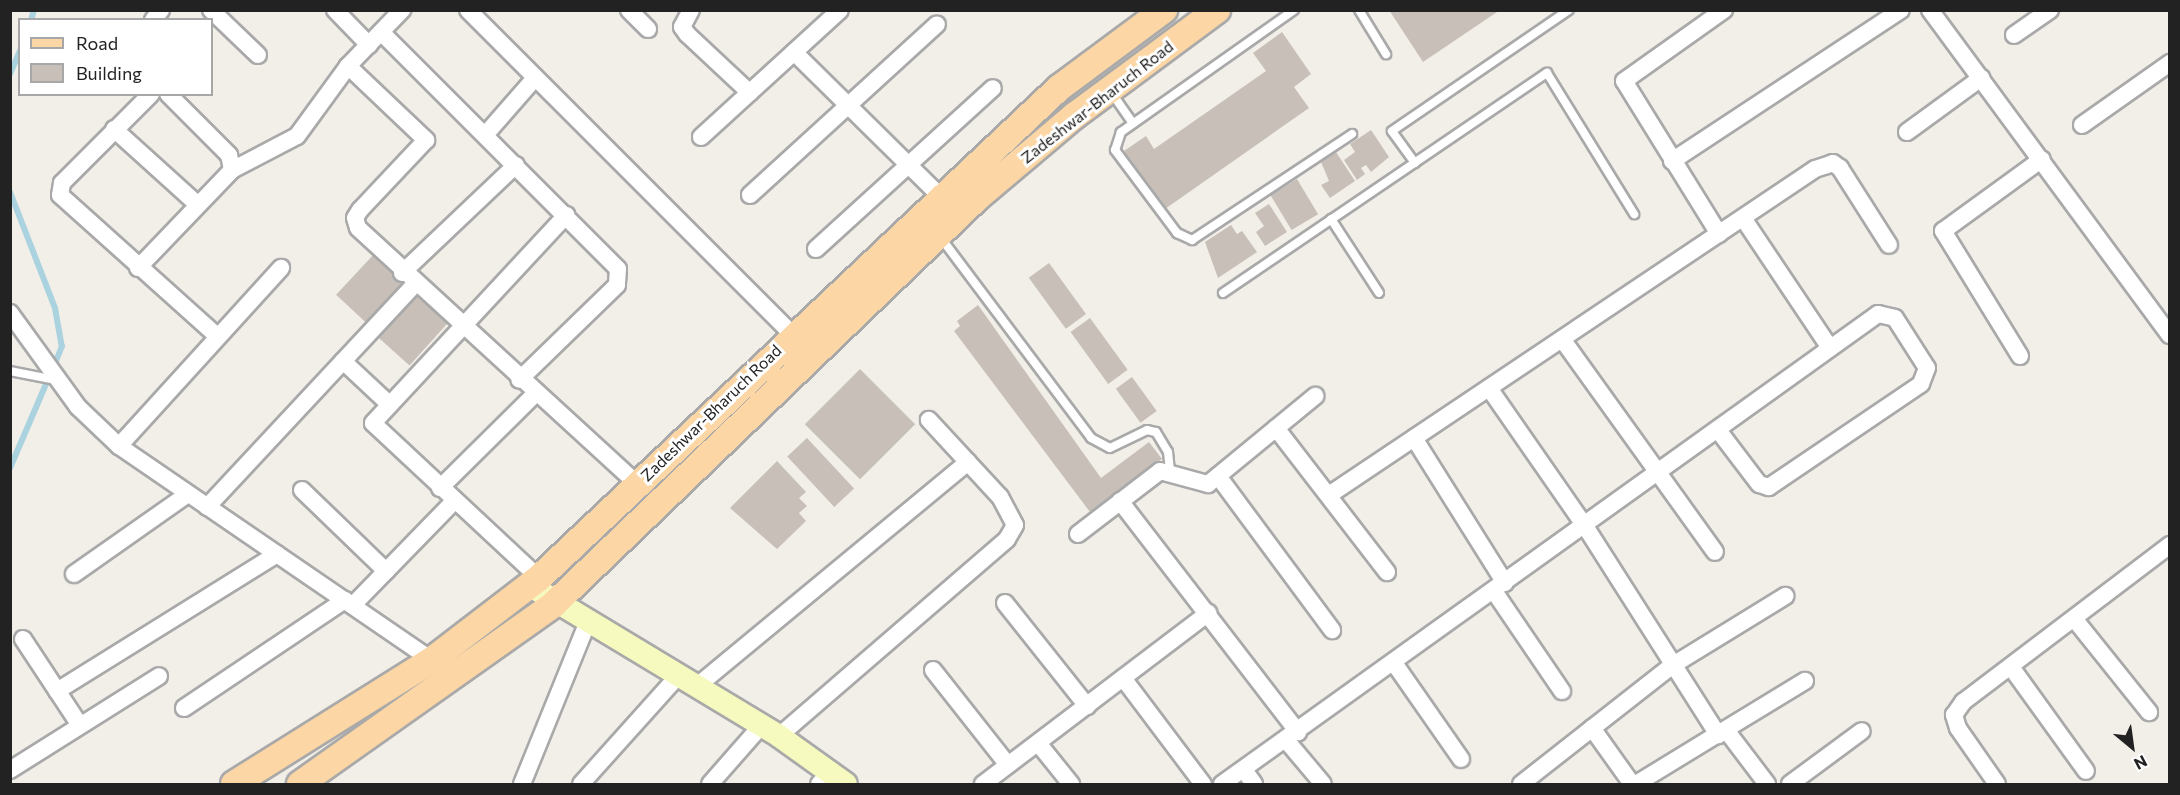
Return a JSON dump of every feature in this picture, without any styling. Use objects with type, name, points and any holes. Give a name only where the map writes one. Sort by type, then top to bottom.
[{"type":"main road","name":"Zadeshwar-Bharuch Road","points":[[234,784],[432,660],[534,582],[793,335],[1059,88],[1164,10]]},
{"type":"main road","name":"Zadeshwar-Bharuch Road","points":[[300,784],[554,604],[939,235],[1109,90],[1217,10]]},
{"type":"main road","points":[[534,582],[554,604],[770,731],[831,781]]},
{"type":"street","points":[[211,10],[258,55]]},
{"type":"street","points":[[335,10],[369,45]]},
{"type":"street","points":[[138,268],[232,170],[297,136],[348,66],[402,10]]},
{"type":"street","points":[[468,10],[793,335]]},
{"type":"street","points":[[629,10],[648,29]]},
{"type":"street","points":[[690,10],[682,27],[687,34],[750,93]]},
{"type":"street","points":[[701,137],[840,10]]},
{"type":"street","points":[[1719,234],[1672,162],[1624,81],[1724,10]]},
{"type":"street","points":[[1672,162],[1901,10]]},
{"type":"street","points":[[1930,10],[2042,159],[2169,335]]},
{"type":"street","points":[[2014,35],[2050,10]]},
{"type":"street","points":[[750,195],[937,24]]},
{"type":"street","points":[[381,32],[486,134],[618,269],[620,277],[519,380]]},
{"type":"street","points":[[794,52],[941,197]]},
{"type":"street","points":[[2082,125],[2169,63]]},
{"type":"street","points":[[348,66],[426,140],[355,218],[364,235],[519,380],[637,484]]},
{"type":"street","points":[[486,134],[535,78]]},
{"type":"street","points":[[1907,132],[1981,78]]},
{"type":"street","points":[[816,249],[993,88]]},
{"type":"street","points":[[149,96],[114,129],[59,189],[63,202],[218,338]]},
{"type":"street","points":[[170,96],[229,155],[232,170]]},
{"type":"street","points":[[114,129],[198,205]]},
{"type":"street","points":[[2020,356],[1943,231],[2042,159]]},
{"type":"street","points":[[1329,495],[1815,169],[1833,163],[1889,245]]},
{"type":"street","points":[[402,273],[516,165]]},
{"type":"street","points":[[534,582],[454,501],[377,431],[376,415],[566,215]]},
{"type":"street","points":[[1743,218],[1830,348]]},
{"type":"street","points":[[119,446],[281,268]]},
{"type":"street","points":[[207,507],[415,284]]},
{"type":"street","points":[[10,313],[56,380],[119,446],[432,660]]},
{"type":"street","points":[[1222,784],[1500,587],[1830,348],[1887,314],[1924,360],[1926,376],[1769,487],[1760,484],[1718,430]]},
{"type":"street","points":[[1562,339],[1660,472],[1715,552]]},
{"type":"street","points":[[343,361],[388,403]]},
{"type":"street","points":[[1489,388],[1585,526],[1673,665],[1722,733],[1767,784]]},
{"type":"street","points":[[440,488],[535,394]]},
{"type":"street","points":[[1078,534],[1160,471],[1170,471],[1201,485],[1218,476],[1316,396]]},
{"type":"street","points":[[710,784],[770,731],[1007,538],[1014,515],[929,420]]},
{"type":"street","points":[[1276,428],[1387,572]]},
{"type":"street","points":[[1414,438],[1562,691]]},
{"type":"street","points":[[581,784],[686,682],[968,462]]},
{"type":"street","points":[[1218,476],[1332,630]]},
{"type":"street","points":[[302,490],[386,571]]},
{"type":"street","points":[[74,573],[188,494]]},
{"type":"street","points":[[184,708],[349,603],[386,571],[454,501]]},
{"type":"street","points":[[1120,501],[1208,613],[1323,784]]},
{"type":"street","points":[[1997,784],[1954,715],[2011,667],[2076,621],[2169,545]]},
{"type":"street","points":[[57,691],[277,554]]},
{"type":"street","points":[[1521,784],[1673,665],[1785,596]]},
{"type":"street","points":[[1005,603],[1087,706]]},
{"type":"street","points":[[983,784],[1208,613]]},
{"type":"street","points":[[2076,621],[2149,712]]},
{"type":"street","points":[[522,784],[588,624]]},
{"type":"street","points":[[23,639],[79,724]]},
{"type":"street","points":[[1394,663],[1461,759]]},
{"type":"street","points":[[2011,667],[2086,771]]},
{"type":"street","points":[[933,670],[1008,765]]},
{"type":"street","points":[[10,770],[79,724],[159,676]]},
{"type":"street","points":[[1123,678],[1203,784]]},
{"type":"street","points":[[1592,728],[1634,784],[1805,681]]},
{"type":"street","points":[[1790,784],[1862,731]]},
{"type":"street","points":[[1038,743],[1071,784]]},
{"type":"street","points":[[1244,770],[1254,784]]},
{"type":"lane","points":[[1294,10],[1133,123],[1114,141],[1115,150],[1177,233],[1192,240],[1352,134]]},
{"type":"lane","points":[[1359,10],[1386,54]]},
{"type":"lane","points":[[1415,163],[1392,131],[1569,10]]},
{"type":"lane","points":[[1223,293],[1547,73],[1634,214]]},
{"type":"lane","points":[[1109,90],[1133,123]]},
{"type":"lane","points":[[1331,219],[1379,292]]},
{"type":"lane","points":[[939,235],[1091,438],[1110,448],[1147,430],[1156,432],[1168,452],[1170,471]]},
{"type":"lane","points":[[12,374],[56,380]]},
{"type":"building","points":[[1389,10],[1500,10],[1423,62]]},
{"type":"building","points":[[1282,32],[1311,74],[1294,87],[1309,108],[1165,209],[1124,151],[1146,136],[1154,149],[1266,71],[1253,53]]},
{"type":"building","points":[[1371,130],[1389,157],[1371,172],[1366,165],[1361,168],[1365,174],[1357,180],[1344,160],[1355,152],[1350,144]]},
{"type":"building","points":[[1336,152],[1355,181],[1330,198],[1321,185],[1329,181],[1321,162]]},
{"type":"building","points":[[1297,179],[1318,214],[1292,230],[1270,195]]},
{"type":"building","points":[[1269,204],[1287,232],[1265,246],[1256,232],[1264,226],[1255,213]]},
{"type":"building","points":[[1231,225],[1237,234],[1242,231],[1257,252],[1218,278],[1205,242]]},
{"type":"building","points":[[375,253],[407,283],[368,325],[336,295]]},
{"type":"building","points":[[1049,263],[1086,314],[1066,329],[1029,278]]},
{"type":"building","points":[[417,293],[449,322],[409,366],[378,337]]},
{"type":"building","points":[[978,305],[1101,478],[1149,442],[1162,459],[1090,512],[954,331],[960,326],[957,321]]},
{"type":"building","points":[[1090,318],[1128,370],[1108,384],[1071,332]]},
{"type":"building","points":[[860,369],[915,424],[860,479],[805,424]]},
{"type":"building","points":[[1132,377],[1157,411],[1141,423],[1116,389]]},
{"type":"building","points":[[807,438],[854,488],[834,507],[787,456]]},
{"type":"building","points":[[777,461],[806,492],[799,498],[807,506],[799,513],[806,521],[777,549],[730,508]]},
{"type":"waterway","points":[[32,18],[34,10]]},
{"type":"waterway","points":[[10,74],[18,55]]},
{"type":"waterway","points":[[10,192],[55,308],[62,346],[53,368]]},
{"type":"waterway","points":[[10,468],[49,377]]}]
